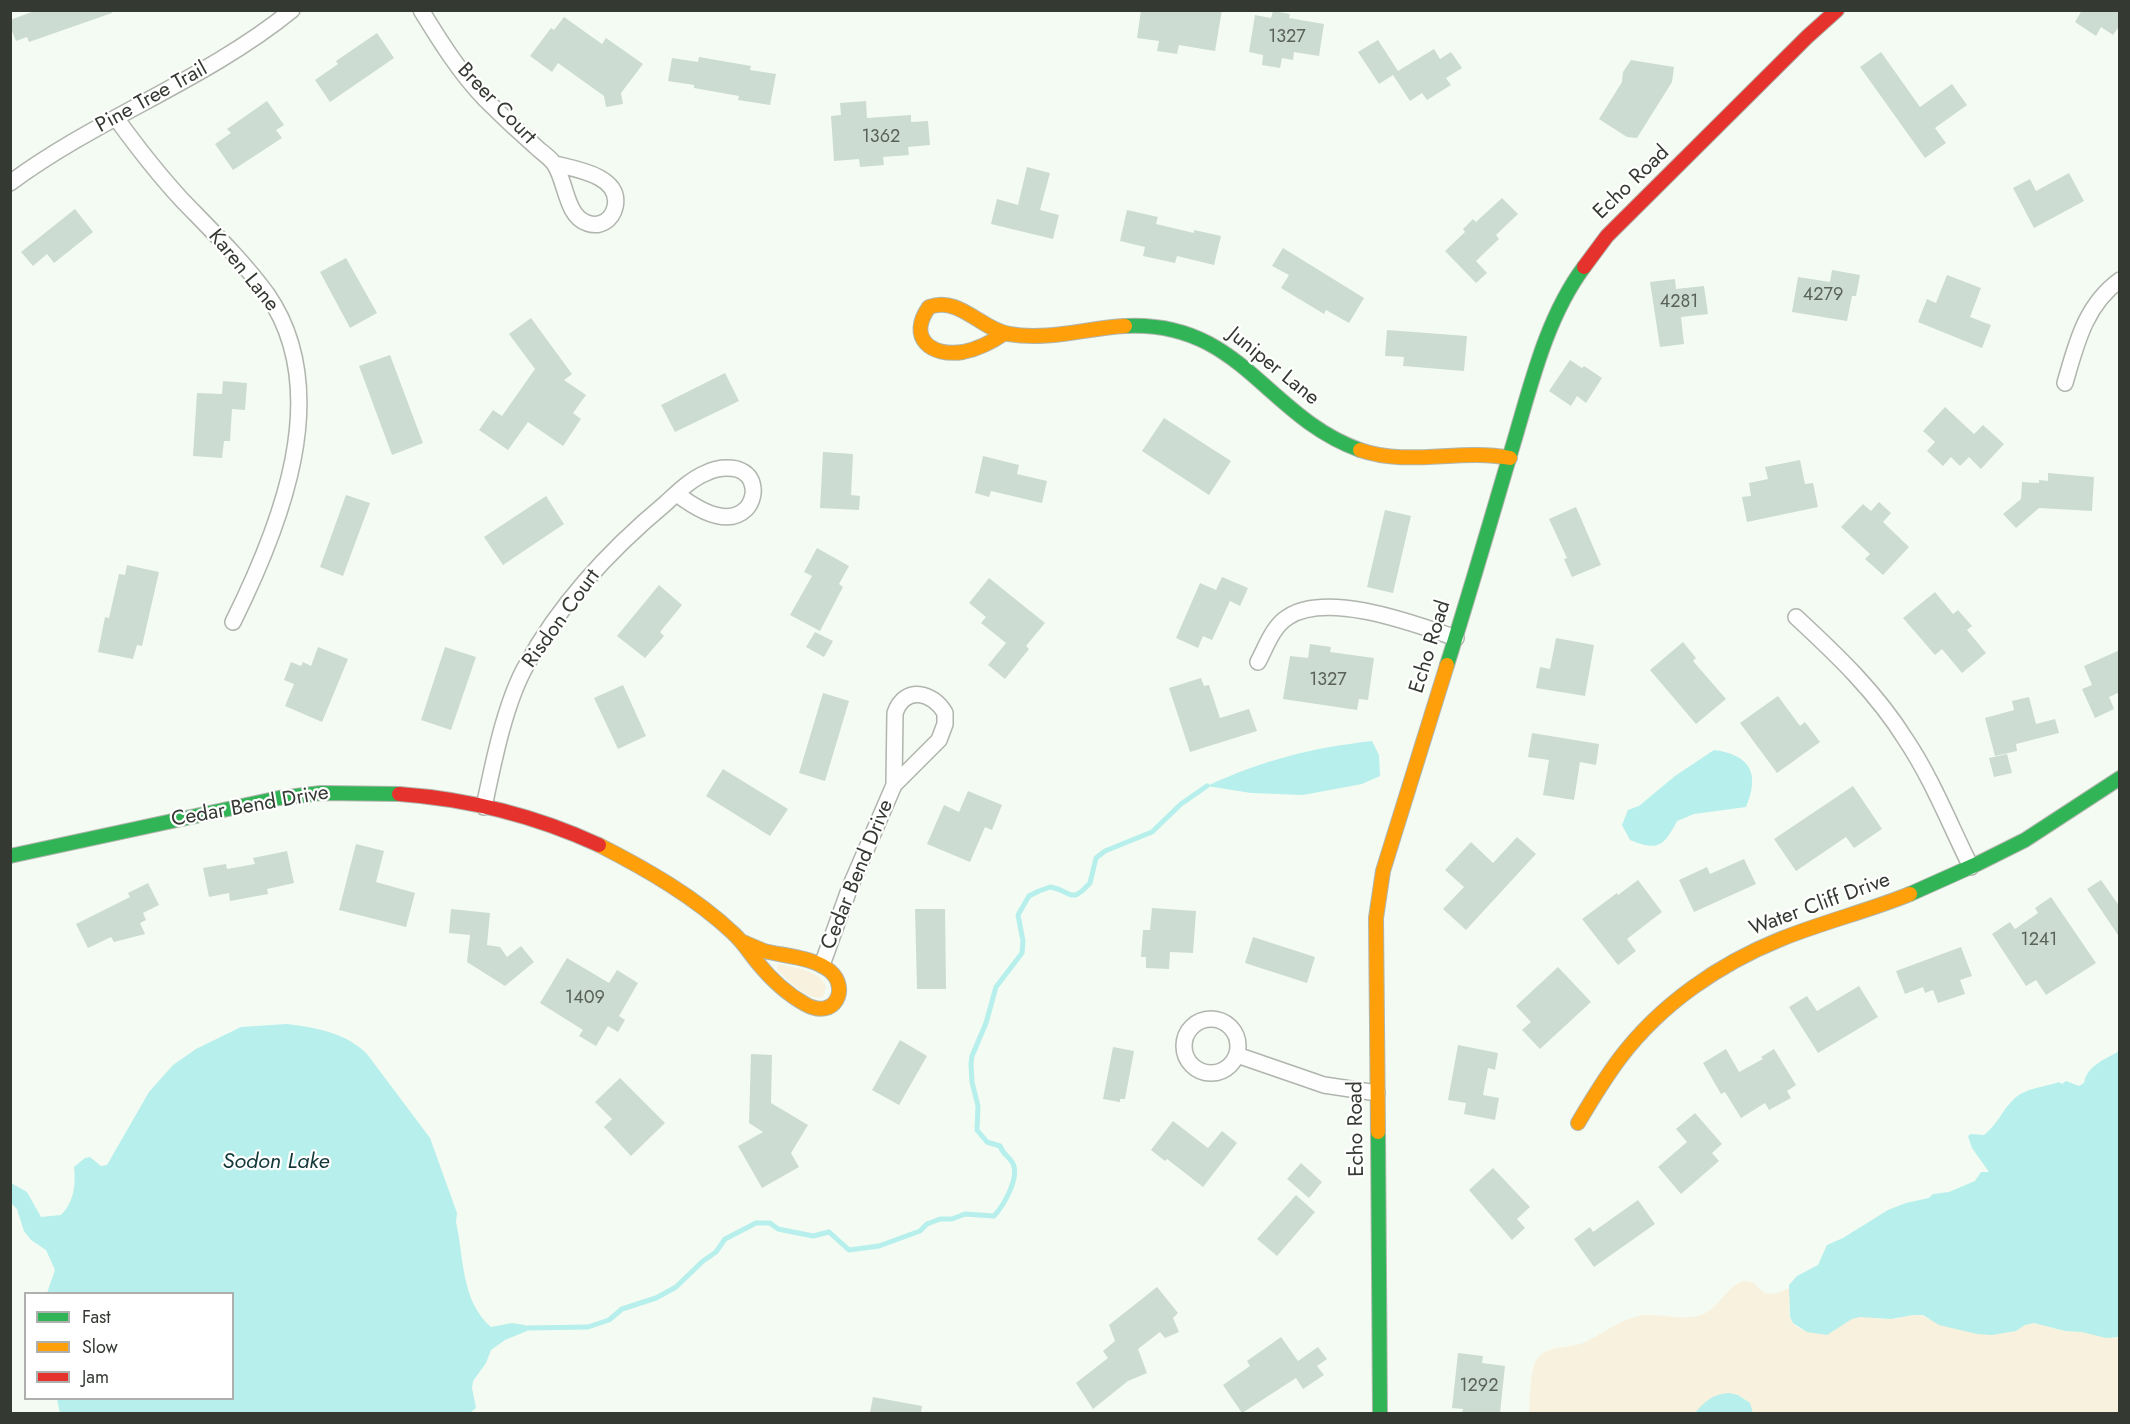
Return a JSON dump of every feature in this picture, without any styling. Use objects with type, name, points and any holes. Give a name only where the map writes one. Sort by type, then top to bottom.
[{"type":"street","name":"Pine Tree Trail","points":[[10,183],[50,155],[239,49],[292,10]]},
{"type":"street","name":"Breer Court","points":[[421,10],[451,57],[484,98],[555,164]]},
{"type":"street","name":"Echo Road","points":[[1380,1413],[1376,952],[1380,890],[1383,871],[1549,332],[1564,297],[1586,262],[1607,236],[1837,10]]},
{"type":"street","name":"Karen Lane","points":[[116,118],[160,176],[231,250],[261,287],[282,320],[295,359],[299,396],[298,423],[289,478],[256,576],[233,622]]},
{"type":"street","points":[[2064,383],[2078,335],[2089,313],[2102,296],[2120,280]]},
{"type":"street","name":"Juniper Lane","points":[[1005,333],[995,341],[983,346],[966,351],[943,353],[935,351],[928,345],[921,337],[919,328],[921,318],[927,310],[935,305],[944,304],[965,311],[1005,333],[1046,336],[1136,326],[1174,329],[1207,342],[1229,354],[1312,425],[1326,435],[1355,449],[1387,458],[1402,459],[1479,453],[1510,458]]},
{"type":"street","name":"Risdon Court","points":[[484,807],[518,682],[551,626],[591,575],[617,546],[676,494],[704,473],[717,468],[741,470],[751,478],[754,490],[748,507],[738,515],[726,517],[702,510],[676,494]]},
{"type":"street","points":[[1258,662],[1270,639],[1286,618],[1315,607],[1381,615],[1456,638]]},
{"type":"street","points":[[1796,617],[1864,684],[1896,724],[1925,774],[1971,867]]},
{"type":"street","name":"Cedar Bend Drive","points":[[822,965],[850,887],[894,785],[933,746],[942,733],[945,713],[933,699],[922,694],[911,695],[903,699],[895,713],[894,785]]},
{"type":"street","name":"Water Cliff Drive","points":[[1578,1123],[1611,1070],[1637,1037],[1701,982],[1729,964],[1762,947],[1883,905],[1971,867],[2040,830],[2120,778]]},
{"type":"street","name":"Cedar Bend Drive","points":[[10,856],[230,807],[321,793],[418,796],[484,807],[544,822],[605,847],[680,893],[742,942],[757,962],[802,1001],[820,1010],[834,1004],[839,990],[836,977],[822,965],[762,950],[742,942]]},
{"type":"street","points":[[1237,1055],[1324,1085],[1377,1093]]},
{"type":"shaded area","points":[[777,965],[813,973],[823,981],[826,987],[823,997],[810,996],[798,989],[777,969]]},
{"type":"shaded area","points":[[1743,1281],[1755,1284],[1765,1293],[1771,1294],[1789,1288],[1791,1320],[1800,1329],[1806,1331],[1833,1332],[1844,1321],[1858,1317],[1891,1319],[1919,1315],[1992,1335],[2016,1331],[2025,1325],[2034,1323],[2065,1331],[2119,1337],[2119,1413],[1753,1413],[1742,1397],[1726,1394],[1709,1401],[1695,1413],[1529,1414],[1533,1370],[1537,1359],[1546,1351],[1583,1343],[1637,1316],[1694,1317],[1701,1315],[1713,1308],[1731,1288]]},
{"type":"water","points":[[1372,741],[1379,755],[1380,776],[1362,784],[1303,795],[1251,793],[1207,786],[1288,756],[1328,747]]},
{"type":"water","points":[[1714,750],[1737,756],[1749,768],[1752,785],[1746,807],[1694,814],[1677,821],[1664,841],[1653,846],[1630,840],[1622,825],[1628,810],[1639,806],[1675,776]]},
{"type":"water","name":"Sodon Lake","points":[[287,1024],[330,1032],[349,1041],[367,1054],[430,1138],[457,1213],[456,1222],[465,1278],[474,1305],[491,1327],[512,1323],[525,1325],[527,1331],[505,1340],[491,1350],[486,1363],[473,1381],[476,1408],[470,1413],[60,1413],[57,1400],[234,1400],[234,1292],[47,1292],[55,1270],[46,1250],[31,1240],[24,1231],[17,1209],[11,1203],[11,1183],[27,1192],[41,1217],[61,1215],[69,1205],[73,1193],[74,1167],[85,1158],[90,1157],[101,1166],[107,1165],[149,1092],[173,1065],[196,1049],[241,1027]]},
{"type":"water","points":[[2119,1051],[2119,1337],[2106,1338],[2034,1323],[2025,1325],[2016,1331],[1992,1335],[1977,1334],[1939,1325],[1923,1315],[1891,1319],[1860,1317],[1852,1319],[1827,1335],[1807,1332],[1793,1323],[1790,1317],[1789,1285],[1797,1276],[1818,1265],[1827,1245],[1843,1238],[1888,1210],[1929,1198],[1933,1194],[1949,1192],[1975,1181],[1981,1172],[1989,1172],[1972,1148],[1968,1136],[1971,1134],[1984,1135],[2010,1103],[2024,1092],[2059,1082],[2062,1084],[2066,1081],[2079,1086],[2084,1083],[2093,1067]]},
{"type":"water","points":[[1729,1393],[1738,1395],[1750,1403],[1753,1413],[1695,1413],[1710,1399]]},
{"type":"building","points":[[37,10],[111,10],[112,13],[29,42],[27,37],[16,41],[10,20]]},
{"type":"building","points":[[1141,10],[1222,10],[1215,51],[1179,45],[1177,54],[1157,51],[1159,41],[1137,38]]},
{"type":"building","points":[[2082,10],[2120,10],[2120,25],[2113,35],[2101,27],[2096,36],[2075,22]]},
{"type":"building","points":[[1273,11],[1290,14],[1289,18],[1324,24],[1319,56],[1294,52],[1293,60],[1282,58],[1280,68],[1262,65],[1263,55],[1249,52],[1255,15],[1271,18]]},
{"type":"building","points":[[564,17],[602,44],[606,38],[643,64],[621,93],[623,104],[606,107],[604,96],[558,63],[552,72],[530,56],[551,28],[554,30]]},
{"type":"building","points":[[377,33],[394,58],[330,102],[315,80],[338,64],[336,61]]},
{"type":"building","points":[[1378,40],[1398,71],[1434,49],[1440,59],[1451,52],[1462,68],[1446,78],[1451,85],[1427,100],[1422,93],[1410,101],[1393,75],[1379,84],[1358,52]]},
{"type":"building","points":[[1881,52],[1920,107],[1952,84],[1967,105],[1935,128],[1946,143],[1925,158],[1860,67]]},
{"type":"building","points":[[699,57],[751,66],[750,70],[776,74],[770,105],[738,100],[739,96],[668,81],[672,58],[698,62]]},
{"type":"building","points":[[1631,60],[1674,67],[1672,82],[1637,138],[1627,137],[1599,119],[1622,82],[1623,72]]},
{"type":"building","points":[[267,101],[284,125],[276,130],[282,138],[233,170],[215,144],[231,133],[227,129]]},
{"type":"building","points":[[866,101],[867,118],[911,115],[911,122],[928,121],[930,145],[908,147],[909,155],[883,157],[884,165],[860,167],[859,159],[834,161],[831,116],[841,115],[840,103]]},
{"type":"building","points":[[1027,167],[1050,173],[1040,210],[1059,215],[1053,239],[991,224],[997,199],[1018,205]]},
{"type":"building","points":[[2069,173],[2084,201],[2034,228],[2013,188],[2030,179],[2036,191]]},
{"type":"building","points":[[1502,198],[1518,214],[1496,235],[1499,239],[1476,261],[1487,273],[1476,283],[1445,251],[1465,232],[1463,229],[1473,219],[1476,222]]},
{"type":"building","points":[[75,209],[93,232],[54,263],[47,254],[33,266],[21,252]]},
{"type":"building","points":[[1127,210],[1158,217],[1156,224],[1194,233],[1194,230],[1221,236],[1214,265],[1177,256],[1175,263],[1143,256],[1145,247],[1120,241]]},
{"type":"building","points":[[1283,248],[1364,298],[1349,323],[1326,310],[1324,314],[1281,288],[1289,275],[1272,266]]},
{"type":"building","points":[[346,258],[377,313],[350,328],[320,272]]},
{"type":"building","points":[[1832,270],[1860,275],[1856,296],[1852,296],[1847,321],[1792,312],[1798,277],[1830,282]]},
{"type":"building","points":[[1947,275],[1981,288],[1970,317],[1991,325],[1982,348],[1918,322],[1927,299],[1936,303]]},
{"type":"building","points":[[1675,279],[1676,289],[1704,286],[1708,314],[1681,317],[1684,344],[1660,347],[1650,282]]},
{"type":"building","points":[[531,318],[572,374],[564,380],[586,395],[573,413],[581,419],[563,446],[528,422],[508,450],[479,430],[493,410],[502,416],[535,369],[509,334]]},
{"type":"building","points":[[1387,330],[1467,336],[1464,371],[1403,366],[1404,357],[1385,356]]},
{"type":"building","points":[[390,355],[423,443],[392,455],[359,366]]},
{"type":"building","points":[[1570,360],[1602,378],[1586,403],[1577,396],[1571,406],[1549,391]]},
{"type":"building","points":[[725,373],[739,401],[675,432],[661,405]]},
{"type":"building","points":[[223,381],[247,383],[245,410],[232,409],[230,441],[224,441],[222,458],[193,456],[197,393],[222,394]]},
{"type":"building","points":[[1945,407],[1974,434],[1983,425],[2004,444],[1981,469],[1969,457],[1960,466],[1951,457],[1943,466],[1927,451],[1935,442],[1923,431]]},
{"type":"building","points":[[1164,418],[1231,461],[1209,495],[1142,451]]},
{"type":"building","points":[[823,452],[853,454],[851,495],[860,496],[859,510],[820,508]]},
{"type":"building","points":[[983,456],[1019,465],[1017,474],[1047,481],[1042,503],[991,491],[989,497],[975,493]]},
{"type":"building","points":[[1800,460],[1805,484],[1813,483],[1818,507],[1747,522],[1742,497],[1751,496],[1749,483],[1768,479],[1765,467]]},
{"type":"building","points":[[2048,473],[2094,477],[2092,511],[2039,508],[2016,528],[2003,514],[2021,499],[2022,482],[2048,481]]},
{"type":"building","points":[[346,495],[370,503],[343,576],[320,567]]},
{"type":"building","points":[[546,496],[564,524],[503,565],[484,537]]},
{"type":"building","points":[[1879,502],[1891,513],[1883,522],[1909,547],[1883,575],[1865,559],[1870,554],[1841,527],[1863,504],[1871,511]]},
{"type":"building","points":[[1576,507],[1601,565],[1572,577],[1564,559],[1567,558],[1549,519]]},
{"type":"building","points":[[1385,510],[1411,516],[1393,593],[1367,587]]},
{"type":"building","points":[[817,548],[849,566],[839,584],[843,587],[820,631],[790,615],[812,576],[804,572]]},
{"type":"building","points":[[127,565],[159,572],[142,646],[137,645],[133,659],[98,652],[105,617],[109,618],[119,574],[125,575]]},
{"type":"building","points":[[1222,577],[1248,588],[1240,606],[1230,601],[1212,640],[1203,636],[1198,648],[1176,638],[1200,583],[1216,590]]},
{"type":"building","points":[[989,578],[1045,623],[1026,646],[1029,649],[1005,679],[988,665],[1006,643],[981,623],[986,617],[969,603]]},
{"type":"building","points":[[659,585],[682,605],[660,632],[664,636],[645,658],[617,636]]},
{"type":"building","points":[[1935,592],[1953,614],[1958,610],[1972,626],[1967,630],[1986,653],[1962,673],[1942,649],[1935,655],[1903,618]]},
{"type":"building","points":[[815,632],[833,641],[824,657],[806,647]]},
{"type":"building","points":[[1556,638],[1594,645],[1585,696],[1536,688],[1540,667],[1550,669]]},
{"type":"building","points":[[1683,642],[1696,658],[1693,661],[1726,699],[1696,724],[1650,670]]},
{"type":"building","points":[[1310,644],[1331,647],[1330,652],[1374,658],[1368,700],[1359,699],[1357,710],[1283,699],[1290,656],[1308,658]]},
{"type":"building","points":[[318,647],[348,659],[322,722],[285,706],[294,684],[284,680],[291,662],[301,666],[303,662],[311,666]]},
{"type":"building","points":[[445,647],[476,657],[451,730],[421,720]]},
{"type":"building","points":[[2120,650],[2120,692],[2109,697],[2114,709],[2095,718],[2082,689],[2092,685],[2084,666]]},
{"type":"building","points":[[1201,678],[1204,686],[1209,685],[1220,718],[1249,709],[1257,731],[1190,752],[1169,688]]},
{"type":"building","points":[[623,685],[646,736],[618,749],[594,698]]},
{"type":"building","points":[[823,693],[849,701],[825,781],[799,773]]},
{"type":"building","points":[[1778,696],[1800,726],[1805,722],[1820,742],[1777,773],[1740,723]]},
{"type":"building","points":[[2029,697],[2036,724],[2055,719],[2059,733],[2016,744],[2017,751],[1995,756],[1985,718],[2014,710],[2012,701]]},
{"type":"building","points":[[1532,733],[1599,744],[1596,765],[1580,762],[1574,800],[1543,795],[1549,760],[1528,757]]},
{"type":"building","points":[[2007,754],[2012,773],[1994,777],[1989,758]]},
{"type":"building","points":[[723,769],[788,809],[770,836],[706,796]]},
{"type":"building","points":[[1853,786],[1882,829],[1854,848],[1846,837],[1796,871],[1774,839]]},
{"type":"building","points":[[968,791],[1002,805],[992,830],[985,827],[970,862],[927,844],[944,805],[959,812]]},
{"type":"building","points":[[1517,837],[1536,854],[1466,930],[1443,909],[1464,887],[1445,870],[1471,842],[1493,863]]},
{"type":"building","points":[[356,844],[384,851],[376,882],[415,893],[406,927],[339,910]]},
{"type":"building","points":[[287,851],[294,883],[267,889],[268,894],[230,901],[229,893],[209,897],[203,868],[226,864],[227,869],[255,864],[253,858]]},
{"type":"building","points":[[1744,859],[1756,884],[1694,912],[1679,880],[1707,867],[1710,874]]},
{"type":"building","points":[[1638,880],[1662,912],[1627,939],[1636,951],[1618,965],[1582,919]]},
{"type":"building","points":[[2101,880],[2120,907],[2120,938],[2087,889]]},
{"type":"building","points":[[148,883],[159,905],[143,913],[146,920],[140,923],[145,934],[114,942],[111,937],[88,948],[76,924],[130,897],[128,893]]},
{"type":"building","points":[[2051,897],[2096,963],[2046,995],[2036,980],[2026,986],[1992,934],[2010,922],[2015,929],[2038,913],[2035,908]]},
{"type":"building","points":[[1152,908],[1196,911],[1193,953],[1170,952],[1169,969],[1146,968],[1146,957],[1141,957],[1143,930],[1150,930]]},
{"type":"building","points":[[451,909],[490,913],[487,945],[500,947],[507,957],[521,946],[534,962],[505,986],[467,962],[470,935],[449,933]]},
{"type":"building","points":[[915,909],[945,909],[946,989],[917,989]]},
{"type":"building","points":[[1253,937],[1315,957],[1307,983],[1245,963]]},
{"type":"building","points":[[1961,947],[1972,976],[1960,980],[1965,994],[1938,1003],[1933,990],[1925,993],[1923,987],[1905,994],[1896,971]]},
{"type":"building","points":[[567,958],[609,983],[617,970],[638,983],[619,1016],[625,1020],[618,1032],[608,1026],[596,1046],[579,1036],[583,1030],[540,1003]]},
{"type":"building","points":[[1558,967],[1591,1002],[1540,1049],[1522,1030],[1531,1022],[1516,1006]]},
{"type":"building","points":[[1859,986],[1878,1017],[1818,1053],[1789,1007],[1807,996],[1817,1011]]},
{"type":"building","points":[[900,1040],[927,1056],[899,1105],[872,1090]]},
{"type":"building","points":[[1458,1045],[1498,1053],[1495,1070],[1488,1068],[1483,1095],[1499,1098],[1495,1120],[1464,1114],[1466,1103],[1448,1100]]},
{"type":"building","points":[[1113,1047],[1134,1051],[1125,1099],[1120,1099],[1120,1102],[1103,1099]]},
{"type":"building","points":[[1726,1049],[1739,1072],[1763,1059],[1761,1057],[1774,1049],[1796,1085],[1787,1091],[1791,1098],[1769,1110],[1765,1103],[1741,1118],[1725,1092],[1721,1094],[1703,1063]]},
{"type":"building","points":[[751,1054],[772,1055],[771,1103],[808,1125],[791,1153],[799,1167],[762,1188],[738,1146],[763,1132],[749,1123]]},
{"type":"building","points":[[620,1078],[665,1123],[631,1156],[604,1127],[612,1119],[595,1102]]},
{"type":"building","points":[[1695,1113],[1722,1144],[1712,1153],[1719,1161],[1681,1194],[1658,1167],[1687,1142],[1676,1129]]},
{"type":"building","points":[[1173,1121],[1208,1148],[1222,1131],[1237,1143],[1203,1187],[1167,1159],[1165,1161],[1151,1150]]},
{"type":"building","points":[[1301,1163],[1322,1182],[1309,1198],[1287,1179]]},
{"type":"building","points":[[1493,1168],[1530,1207],[1517,1219],[1525,1228],[1512,1240],[1469,1190]]},
{"type":"building","points":[[1296,1195],[1315,1212],[1277,1256],[1257,1239]]},
{"type":"building","points":[[1638,1200],[1655,1224],[1594,1267],[1574,1239],[1590,1227],[1593,1232]]},
{"type":"building","points":[[1157,1287],[1178,1313],[1173,1318],[1179,1332],[1165,1338],[1160,1332],[1138,1349],[1147,1373],[1128,1381],[1093,1409],[1076,1383],[1108,1358],[1103,1351],[1115,1341],[1109,1325]]},
{"type":"building","points":[[1281,1337],[1298,1361],[1318,1347],[1327,1359],[1317,1366],[1324,1375],[1303,1389],[1296,1378],[1242,1413],[1223,1385],[1250,1366],[1247,1361]]},
{"type":"building","points":[[1458,1353],[1483,1356],[1482,1363],[1505,1366],[1500,1413],[1462,1413],[1463,1409],[1452,1408]]},
{"type":"building","points":[[873,1397],[922,1406],[921,1413],[870,1413]]},
{"type":"waterway","points":[[527,1328],[588,1327],[609,1320],[622,1309],[656,1298],[676,1287],[716,1252],[725,1239],[756,1223],[770,1223],[778,1229],[813,1236],[829,1232],[849,1250],[879,1246],[920,1231],[927,1224],[940,1219],[952,1219],[965,1214],[994,1216],[1010,1190],[1014,1168],[1000,1146],[987,1142],[977,1130],[978,1106],[972,1082],[971,1064],[996,987],[1022,953],[1023,941],[1018,915],[1029,896],[1039,891],[1050,887],[1071,895],[1082,891],[1090,883],[1096,858],[1105,851],[1152,832],[1181,804],[1207,786]]},
{"type":"traffic: fast","points":[[1447,665],[1541,353],[1559,308],[1584,267]]},
{"type":"traffic: fast","points":[[1125,326],[1165,328],[1197,338],[1225,354],[1327,435],[1360,450]]},
{"type":"traffic: fast","points":[[1910,894],[2025,840],[2120,778]]},
{"type":"traffic: fast","points":[[10,856],[279,798],[321,793],[399,794]]},
{"type":"traffic: fast","points":[[1378,1132],[1380,1414]]},
{"type":"traffic: slow","points":[[1005,333],[979,347],[951,353],[932,348],[922,336],[921,328],[929,307],[940,305],[960,309],[999,331],[1024,336],[1053,335],[1125,326]]},
{"type":"traffic: slow","points":[[1360,450],[1397,457],[1491,455],[1510,458]]},
{"type":"traffic: slow","points":[[1378,1132],[1376,918],[1383,871],[1447,665]]},
{"type":"traffic: slow","points":[[599,845],[652,874],[703,907],[737,936],[773,980],[798,1000],[816,1008],[831,1006],[836,1000],[839,993],[836,978],[823,966],[807,960],[764,951],[743,942]]},
{"type":"traffic: slow","points":[[1578,1123],[1609,1074],[1636,1038],[1673,1003],[1714,973],[1781,939],[1910,894]]},
{"type":"traffic: jam","points":[[1584,267],[1607,236],[1837,10]]},
{"type":"traffic: jam","points":[[399,794],[425,796],[501,810],[526,817],[599,845]]}]
